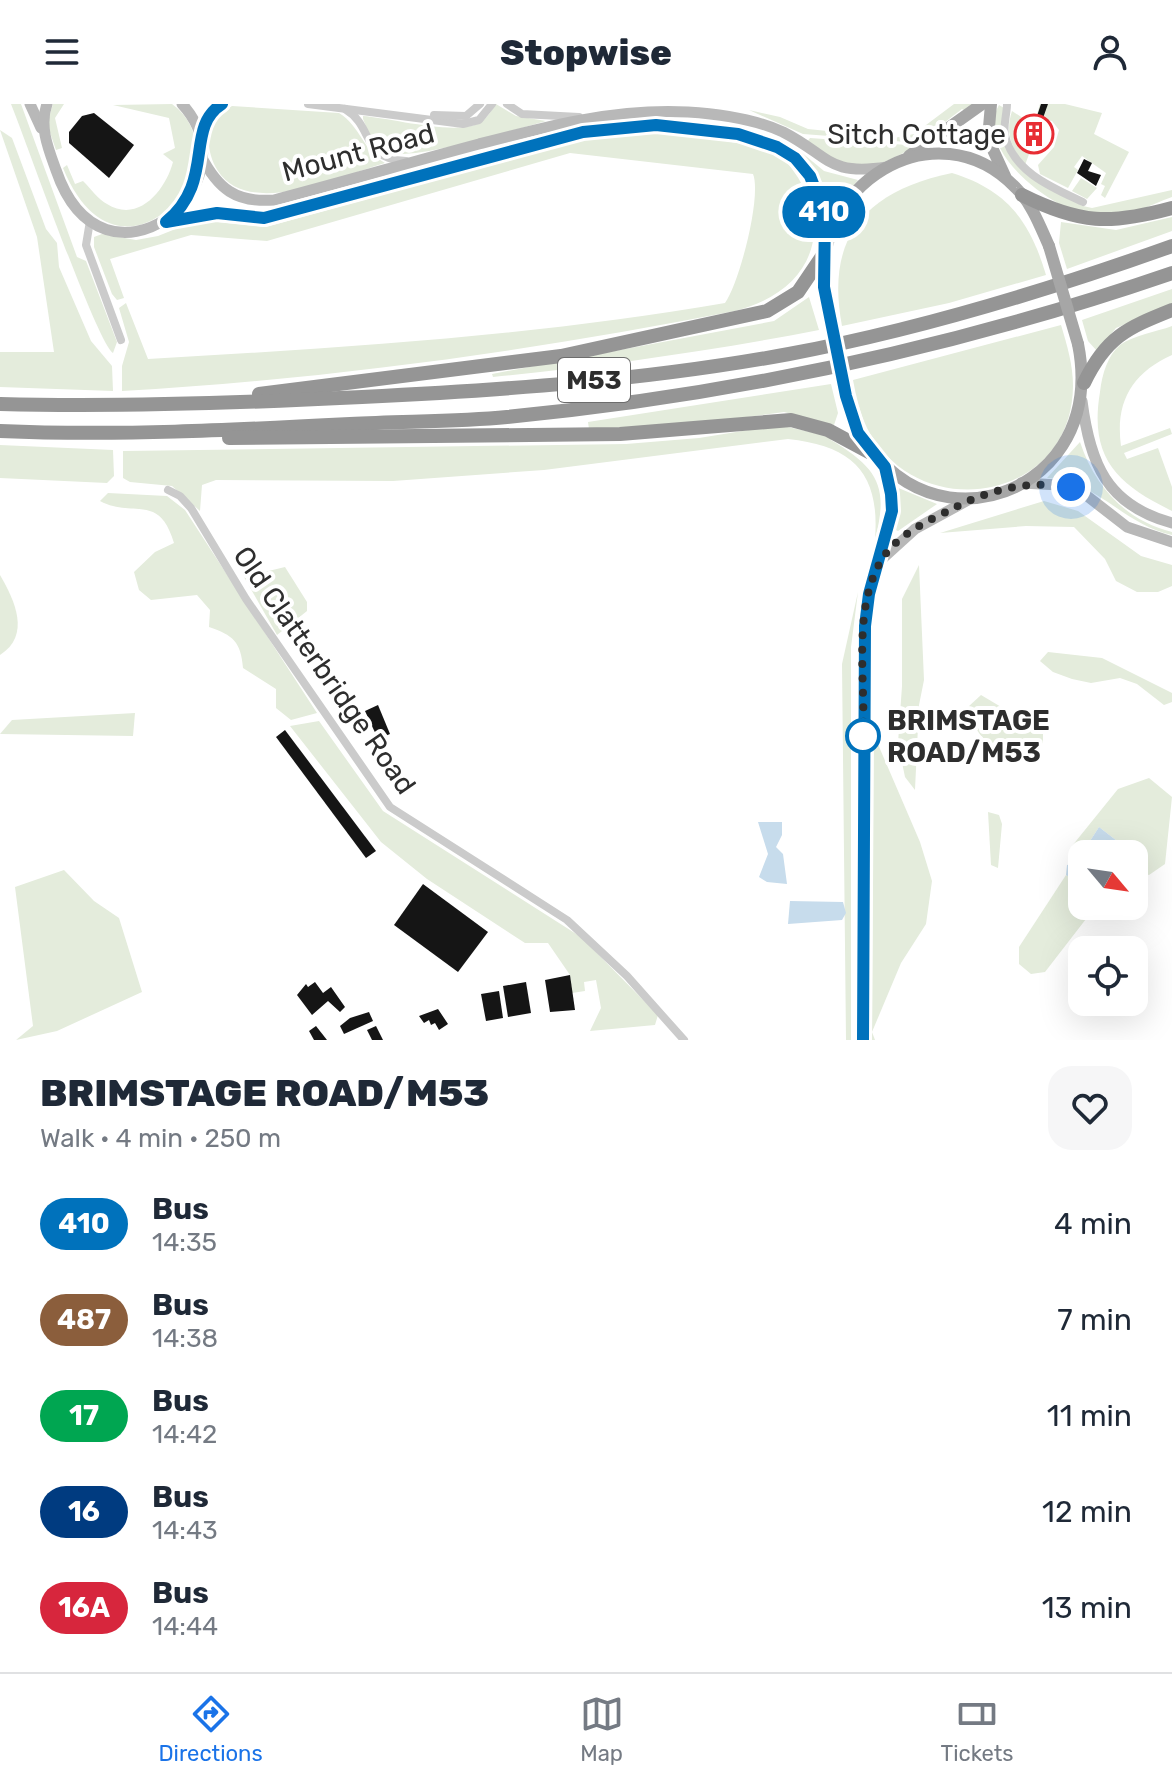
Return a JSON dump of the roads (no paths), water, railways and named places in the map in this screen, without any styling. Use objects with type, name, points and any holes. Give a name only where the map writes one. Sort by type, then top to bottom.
[{"type":"highway","points":[[1022,195],[1061,213],[1099,221],[1141,216],[1172,208]]},
{"type":"highway","name":"M53","points":[[0,404],[178,403],[472,392],[720,366],[792,353],[906,326],[1109,268],[1172,246]]},
{"type":"highway","points":[[178,403],[561,356],[666,335],[779,306],[798,292],[824,250]]},
{"type":"highway","name":"M53","points":[[0,431],[128,432],[503,417],[639,402],[877,358],[987,331],[1172,273]]},
{"type":"highway","points":[[1084,383],[1111,340],[1127,329],[1172,310]]},
{"type":"highway","points":[[128,432],[263,440],[562,435],[686,430],[791,420],[828,430],[869,452]]},
{"type":"main road","points":[[30,104],[70,202],[90,221]]},
{"type":"main road","points":[[46,139],[43,124],[47,104]]},
{"type":"main road","points":[[166,222],[184,205],[192,190],[201,156],[197,125],[182,104]]},
{"type":"main road","points":[[970,499],[928,493],[885,467],[869,452],[858,433],[846,396],[826,296],[824,250],[835,219],[851,195],[887,167],[903,160],[982,104]]},
{"type":"main road","points":[[991,104],[988,139],[1007,179]]},
{"type":"main road","name":"Mount Road","points":[[201,156],[220,187],[242,200],[257,202],[595,116],[659,111],[723,116],[781,131],[823,161],[841,168],[887,167]]},
{"type":"main road","name":"Mount Road","points":[[90,221],[109,230],[128,233],[154,229],[166,222],[217,213],[264,218],[583,132],[656,125],[738,134],[788,153],[810,176],[821,199],[824,250]]},
{"type":"main road","points":[[903,160],[957,157],[988,167],[1007,179],[1022,195],[1049,246],[1078,344],[1089,449],[1106,481],[1137,509],[1172,523]]},
{"type":"main road","points":[[881,559],[915,529],[970,499],[1000,493],[1021,483],[1045,467],[1062,449],[1082,401]]},
{"type":"main road","points":[[863,1040],[865,626],[869,594],[892,511],[885,467]]},
{"type":"main road","points":[[1021,483],[1056,485],[1082,492],[1127,527],[1172,542]]},
{"type":"street","points":[[200,139],[205,121],[222,104]]},
{"type":"street","name":"Mount Road","points":[[308,104],[463,124],[479,120],[492,104]]},
{"type":"street","name":"Mount Road","points":[[401,114],[466,116],[480,104]]},
{"type":"street","name":"Mount Road","points":[[507,104],[522,114],[541,117],[595,116]]},
{"type":"street","points":[[1007,104],[1006,136],[1015,158],[1041,181],[1083,202]]},
{"type":"street","points":[[341,107],[353,114],[373,149],[385,158],[417,161]]},
{"type":"street","points":[[90,221],[86,245],[121,340]]},
{"type":"street","name":"Old Clatterbridge Road","points":[[168,490],[180,496],[191,508],[246,599],[390,807],[567,920],[627,976],[684,1040]]},
{"type":"water","points":[[758,822],[782,822],[782,835],[776,847],[783,854],[787,884],[767,882],[759,877],[768,854]]},
{"type":"water","points":[[1099,827],[1116,840],[1091,840]]},
{"type":"water","points":[[790,901],[843,902],[846,913],[842,920],[788,924]]},
{"type":"place","name":"Sitch Cottage","points":[[1034,134]]},
{"type":"place","name":"BRIMSTAGE ROAD/M53","points":[[863,736]]}]
